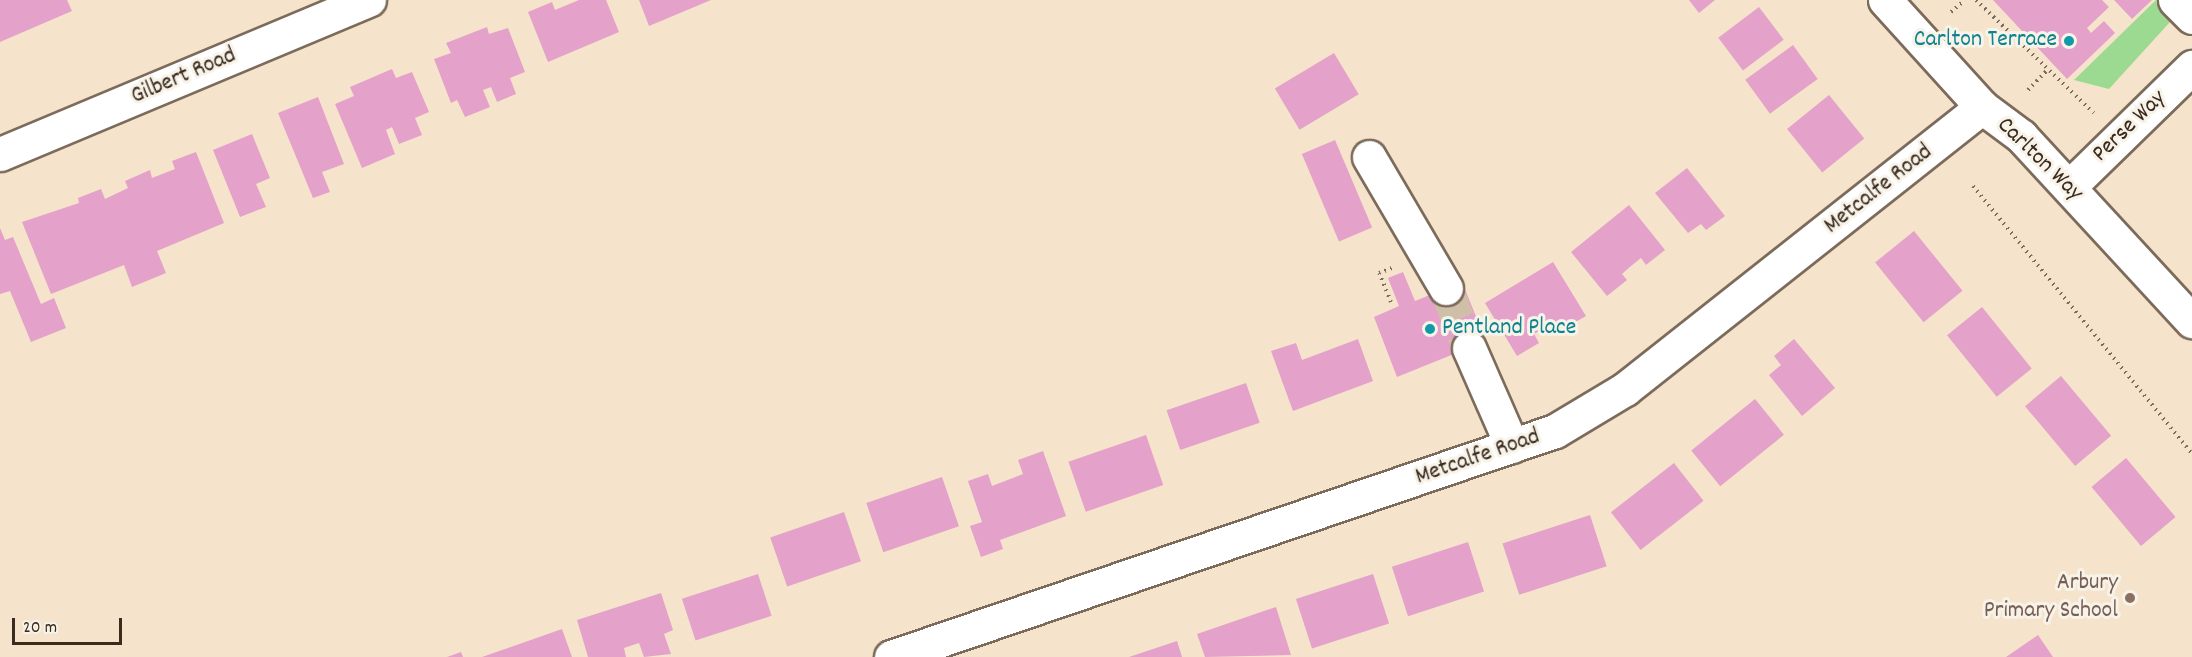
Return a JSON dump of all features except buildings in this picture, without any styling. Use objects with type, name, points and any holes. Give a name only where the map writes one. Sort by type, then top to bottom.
[{"type":"street","name":"Gilbert Road","points":[[0,154],[369,0]]},
{"type":"street","name":"Carlton Way","points":[[1885,0],[1982,107],[2021,136],[2192,321]]},
{"type":"street","points":[[2175,0],[2192,17]]},
{"type":"street","name":"Perse Way","points":[[2069,187],[2192,67]]},
{"type":"street","name":"Metcalfe Road","points":[[891,657],[1555,432],[1625,388],[1982,107]]},
{"type":"street","points":[[1369,157],[1446,288]]},
{"type":"street","points":[[1469,348],[1512,446]]},
{"type":"path","points":[[1951,12],[1965,0]]},
{"type":"path","points":[[1976,0],[2094,113]]},
{"type":"path","points":[[2028,90],[2047,70]]},
{"type":"path","points":[[1973,186],[2192,454]]},
{"type":"green space","points":[[2156,0],[2172,0],[2180,11],[2109,89],[2074,80]]},
{"type":"tunnel","points":[[1446,288],[1469,348]]},
{"type":"place","name":"Carlton Terrace","points":[[2069,41]]},
{"type":"place","name":"Pentland Place","points":[[1430,329]]},
{"type":"place","name":"Arbury Primary School","points":[[2130,598]]}]
